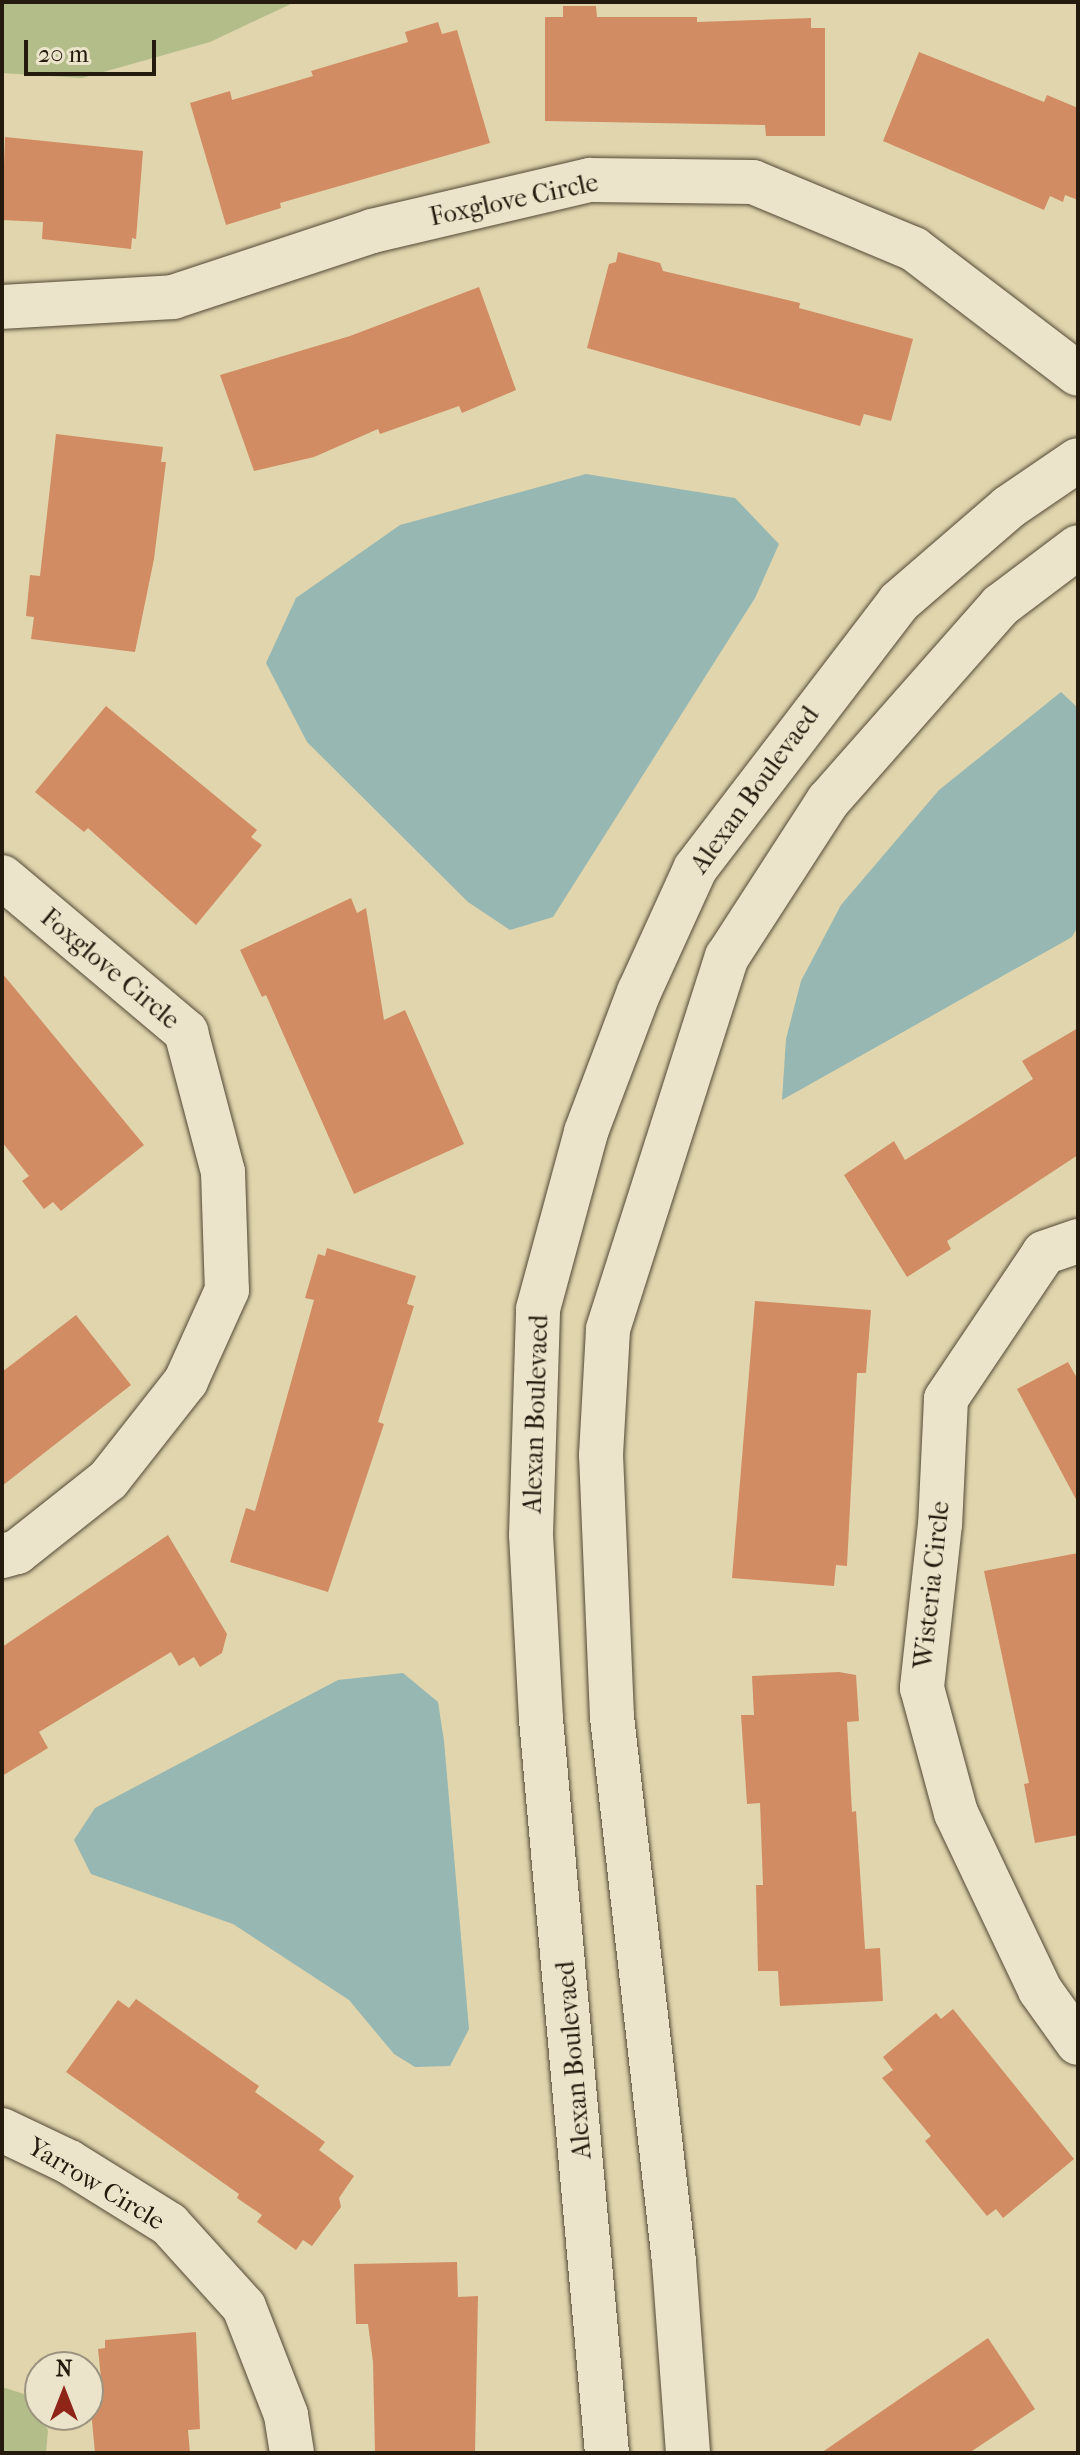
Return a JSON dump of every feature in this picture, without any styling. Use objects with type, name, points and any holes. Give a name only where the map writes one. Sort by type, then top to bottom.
[{"type":"street","name":"Foxglove Circle","points":[[2,307],[173,297],[372,231],[590,180],[753,182],[914,249],[1078,374]]},
{"type":"street","name":"Alexan Boulevaed","points":[[607,2453],[541,1719],[531,1535],[538,1309],[586,1132],[639,992],[695,869],[899,602],[1009,507],[1078,460]]},
{"type":"street","points":[[688,2453],[674,2262],[612,1717],[601,1455],[608,1329],[727,957],[828,801],[1001,605],[1078,547]]},
{"type":"street","name":"Foxglove Circle","points":[[2,877],[186,1032],[223,1172],[227,1290],[186,1381],[108,1480],[17,1552],[2,1556]]},
{"type":"street","name":"Wisteria Circle","points":[[1078,1241],[1044,1253],[946,1399],[940,1524],[922,1688],[956,1813],[1040,1990],[1078,2043]]},
{"type":"street","name":"Yarrow Circle","points":[[2,2130],[69,2162],[169,2224],[225,2286],[249,2321],[286,2415],[292,2453]]},
{"type":"green space","points":[[2,2],[295,2],[210,42],[82,78],[2,73]]},
{"type":"green space","points":[[2,2387],[24,2394],[24,2431],[48,2431],[46,2453],[2,2453]]},
{"type":"water","points":[[586,474],[735,498],[779,544],[755,598],[553,917],[510,930],[468,902],[307,742],[266,663],[296,598],[400,525]]},
{"type":"water","points":[[1061,692],[1078,708],[1078,926],[1072,937],[782,1100],[786,1039],[801,981],[841,905],[939,790]]},
{"type":"water","points":[[403,1673],[438,1702],[444,1741],[469,2029],[450,2066],[415,2067],[394,2054],[349,2000],[233,1924],[91,1874],[74,1840],[95,1808],[338,1680]]},
{"type":"building","points":[[563,6],[596,6],[597,17],[697,17],[697,22],[811,18],[811,28],[825,28],[825,136],[766,136],[765,125],[545,121],[545,17],[563,17]]},
{"type":"building","points":[[438,22],[442,34],[457,30],[490,143],[280,203],[281,208],[226,225],[190,103],[230,91],[232,100],[313,76],[311,71],[408,42],[405,32]]},
{"type":"building","points":[[919,52],[1044,102],[1047,95],[1078,108],[1078,200],[1065,195],[1063,202],[1050,196],[1044,210],[883,141]]},
{"type":"building","points":[[5,137],[143,151],[136,239],[132,238],[131,249],[42,239],[43,222],[2,220]]},
{"type":"building","points":[[618,252],[660,263],[663,271],[800,303],[799,308],[913,339],[891,421],[864,414],[860,426],[587,348],[609,264],[616,262]]},
{"type":"building","points":[[479,287],[516,390],[462,413],[459,406],[380,434],[378,429],[314,457],[254,471],[220,375],[350,336]]},
{"type":"building","points":[[56,434],[163,447],[161,462],[166,462],[154,559],[135,652],[31,639],[34,617],[26,616],[30,575],[40,576]]},
{"type":"building","points":[[106,706],[257,830],[251,837],[262,845],[196,925],[88,828],[84,832],[35,792]]},
{"type":"building","points":[[351,898],[357,913],[366,908],[384,1020],[405,1010],[464,1144],[354,1194],[266,995],[262,997],[240,950]]},
{"type":"building","points":[[2,973],[144,1145],[61,1211],[53,1202],[44,1209],[22,1181],[29,1176],[2,1142]]},
{"type":"building","points":[[1078,1028],[1078,1155],[947,1241],[951,1249],[907,1277],[844,1175],[894,1141],[905,1160],[964,1123],[1033,1079],[1022,1061]]},
{"type":"building","points":[[327,1248],[416,1276],[407,1304],[414,1306],[378,1422],[384,1424],[328,1592],[230,1562],[246,1508],[255,1511],[314,1300],[305,1298],[318,1254],[325,1256]]},
{"type":"building","points":[[755,1301],[871,1310],[866,1373],[857,1373],[847,1566],[836,1565],[834,1586],[732,1578]]},
{"type":"building","points":[[76,1315],[131,1385],[2,1486],[2,1372]]},
{"type":"building","points":[[1068,1362],[1078,1380],[1078,1503],[1017,1389]]},
{"type":"building","points":[[168,1535],[227,1634],[222,1653],[200,1667],[194,1657],[179,1666],[171,1652],[39,1732],[48,1748],[2,1776],[2,1647]]},
{"type":"building","points":[[1078,1553],[1078,1835],[1035,1843],[1024,1784],[1029,1783],[984,1571]]},
{"type":"building","points":[[839,1672],[856,1675],[859,1721],[847,1722],[852,1812],[856,1811],[865,1949],[880,1948],[883,2001],[780,2006],[778,1971],[758,1971],[756,1885],[763,1885],[760,1803],[747,1804],[741,1715],[754,1715],[752,1676]]},
{"type":"building","points":[[136,1999],[259,2086],[255,2092],[325,2142],[319,2150],[354,2176],[339,2198],[341,2207],[312,2246],[303,2240],[296,2250],[257,2222],[262,2215],[237,2198],[239,2194],[66,2072],[118,2000],[129,2008]]},
{"type":"building","points":[[953,2009],[1074,2159],[1003,2218],[996,2209],[987,2216],[925,2141],[931,2136],[882,2078],[893,2070],[883,2057],[936,2013],[941,2019]]},
{"type":"building","points":[[457,2262],[458,2297],[478,2296],[475,2453],[375,2453],[373,2362],[368,2324],[356,2324],[354,2264]]},
{"type":"building","points":[[196,2332],[200,2429],[188,2430],[190,2453],[95,2453],[93,2431],[104,2431],[104,2351],[98,2349],[105,2348],[105,2340]]},
{"type":"building","points":[[988,2338],[1035,2409],[969,2453],[821,2453]]}]
